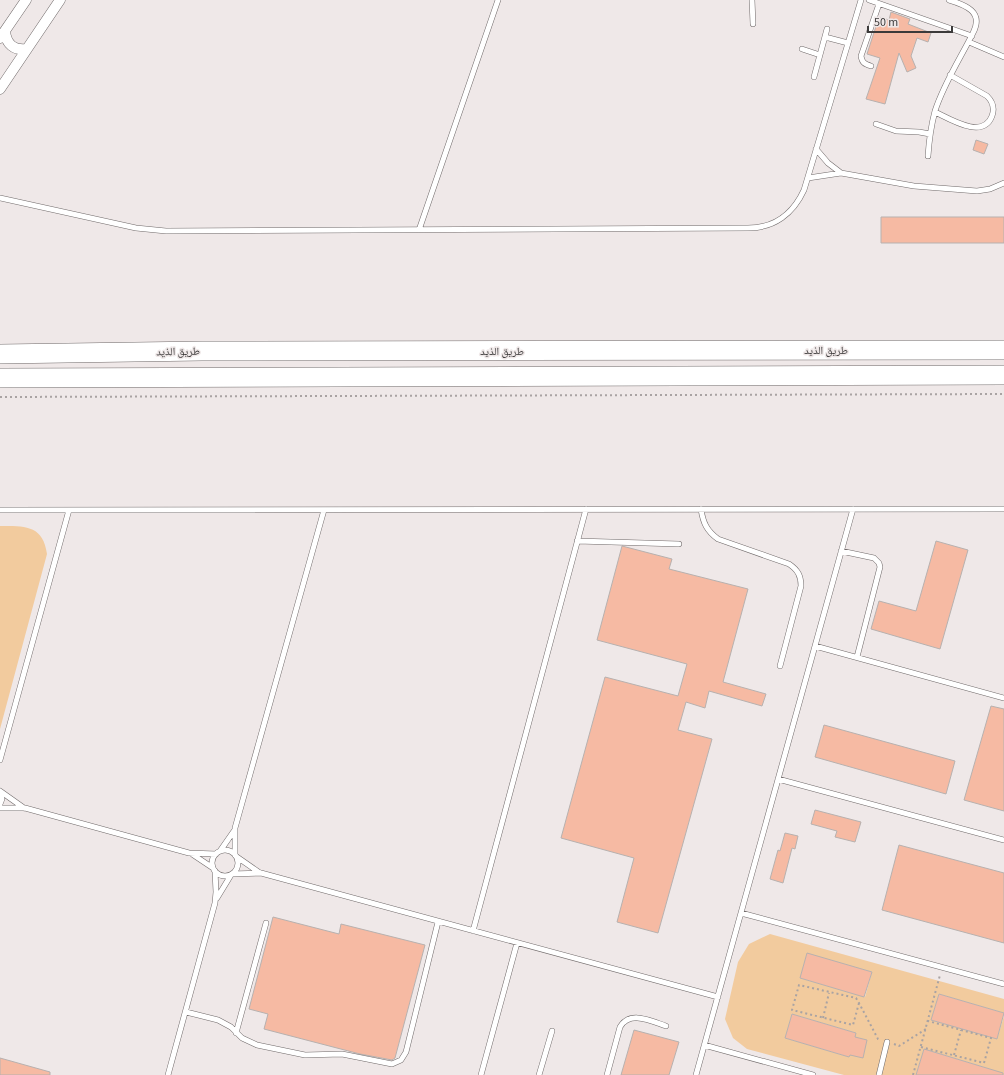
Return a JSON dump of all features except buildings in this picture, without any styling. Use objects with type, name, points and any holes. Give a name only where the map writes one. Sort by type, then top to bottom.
[{"type":"highway","name":"طريق الذيد","points":[[0,354],[202,351],[1004,350]]},
{"type":"highway","points":[[0,378],[1004,375]]},
{"type":"street","points":[[26,0],[2,35],[13,47],[18,49],[27,49]]},
{"type":"street","points":[[1,90],[60,0]]},
{"type":"lane","points":[[419,230],[498,0]]},
{"type":"lane","points":[[752,0],[753,24]]},
{"type":"lane","points":[[0,198],[121,224],[166,231],[756,228],[775,222],[791,211],[801,198],[861,0]]},
{"type":"lane","points":[[869,0],[972,36]]},
{"type":"lane","points":[[928,156],[930,134],[935,112],[950,76],[969,42],[976,25],[973,12],[967,6],[949,0]]},
{"type":"lane","points":[[871,66],[865,64],[861,59],[861,56],[879,4]]},
{"type":"lane","points":[[814,77],[827,29]]},
{"type":"lane","points":[[825,37],[848,43]]},
{"type":"lane","points":[[969,42],[1004,57]]},
{"type":"lane","points":[[802,49],[820,55]]},
{"type":"lane","points":[[935,112],[972,127],[981,127],[986,125],[992,117],[993,108],[990,99],[987,96],[950,76]]},
{"type":"lane","points":[[876,124],[896,131],[930,134]]},
{"type":"lane","points":[[816,149],[828,163],[841,173]]},
{"type":"lane","points":[[808,178],[841,173],[888,182],[942,189],[984,190],[1004,183]]},
{"type":"lane","points":[[701,509],[705,526],[718,539],[789,564],[799,573],[801,586],[780,666]]},
{"type":"lane","points":[[696,1075],[853,509]]},
{"type":"lane","points":[[0,510],[1004,509]]},
{"type":"lane","points":[[0,760],[69,510]]},
{"type":"lane","points":[[215,903],[231,874],[237,868],[238,860],[236,856],[235,828],[324,510]]},
{"type":"lane","points":[[473,931],[586,510]]},
{"type":"lane","points":[[577,541],[679,544]]},
{"type":"lane","points":[[841,551],[874,558],[879,563],[880,567],[857,657]]},
{"type":"lane","points":[[815,646],[1004,698]]},
{"type":"lane","points":[[778,779],[1004,840]]},
{"type":"lane","points":[[0,791],[2,799],[0,804]]},
{"type":"lane","points":[[0,791],[25,808]]},
{"type":"lane","points":[[0,808],[25,808],[189,853],[228,851],[261,873]]},
{"type":"lane","points":[[168,1075],[215,903],[216,892],[212,861],[235,828]]},
{"type":"lane","points":[[189,853],[222,876],[231,874],[261,873],[718,997]]},
{"type":"lane","points":[[741,913],[1004,984]]},
{"type":"lane","points":[[186,1012],[225,1023],[249,1042],[257,1045],[305,1055],[317,1056],[336,1054],[387,1064],[397,1063],[404,1057],[406,1052],[438,922]]},
{"type":"lane","points":[[236,1033],[266,923]]},
{"type":"lane","points":[[481,1075],[517,943]]},
{"type":"lane","points":[[607,1075],[620,1027],[623,1022],[627,1019],[633,1018],[666,1026]]},
{"type":"lane","points":[[539,1075],[552,1031]]},
{"type":"lane","points":[[879,1075],[886,1042]]},
{"type":"lane","points":[[704,1045],[813,1075]]},
{"type":"path","points":[[0,397],[1004,394]]},
{"type":"path","points":[[913,1075],[942,968]]},
{"type":"path","points":[[859,1003],[853,1025],[792,1010],[799,985],[856,998],[859,1003],[878,1039],[886,1042],[899,1046],[926,1029]]},
{"type":"path","points":[[823,1018],[829,993]]},
{"type":"path","points":[[921,1047],[984,1063],[991,1038],[928,1021]]},
{"type":"path","points":[[954,1056],[961,1030]]},
{"type":"shaded area","points":[[0,526],[25,527],[37,532],[45,544],[47,554],[0,729]]},
{"type":"shaded area","points":[[770,934],[1004,999],[1004,1013],[939,994],[931,1020],[997,1039],[1004,1016],[1004,1075],[989,1075],[990,1069],[924,1049],[916,1075],[844,1075],[747,1049],[733,1038],[725,1019],[738,962],[749,944]],"holes":[[[807,954],[872,972],[865,997],[800,978]],[[792,1014],[856,1033],[849,1057],[785,1038]]]}]
